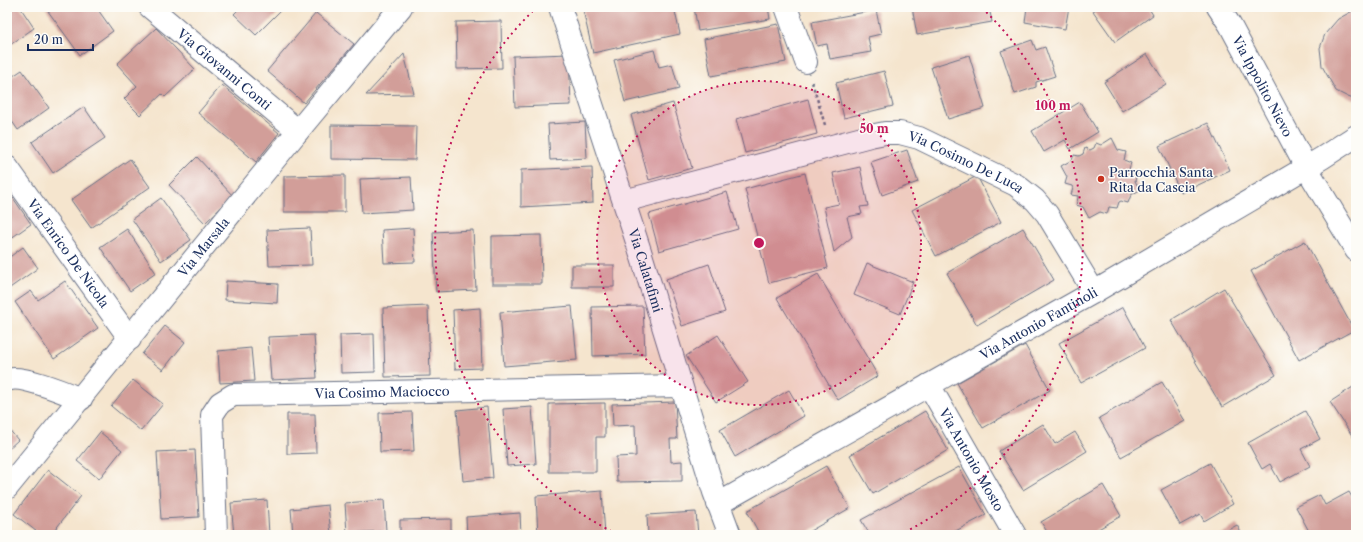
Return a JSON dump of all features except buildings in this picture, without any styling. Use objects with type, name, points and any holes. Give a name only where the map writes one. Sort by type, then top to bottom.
[{"type":"street","name":"Via Giovanni Conti","points":[[150,7],[298,131]]},
{"type":"street","name":"Via Marsala","points":[[7,488],[401,7]]},
{"type":"street","name":"Via Calatafimi","points":[[560,7],[624,201],[718,504],[730,535]]},
{"type":"street","points":[[786,7],[806,62]]},
{"type":"street","name":"Via Ippolito Nievo","points":[[1218,7],[1230,25],[1306,167],[1356,250]]},
{"type":"street","name":"Via Cosimo De Luca","points":[[624,201],[831,145],[885,133],[907,134],[928,141],[1016,185],[1035,200],[1047,214],[1094,292]]},
{"type":"street","name":"Via Antonio Fantinoli","points":[[718,504],[1094,292],[1356,136]]},
{"type":"street","name":"Via Enrico De Nicola","points":[[7,167],[130,339]]},
{"type":"street","points":[[7,380],[18,378],[81,399]]},
{"type":"street","name":"Via Antonio Mosto","points":[[929,385],[1015,535]]},
{"type":"street","name":"Via Cosimo Maciocco","points":[[216,535],[212,415],[220,403],[233,395],[682,386]]},
{"type":"path","points":[[806,62],[831,145]]},
{"type":"place","name":"Parrocchia Santa Rita da Cascia","points":[[1101,179]]}]
